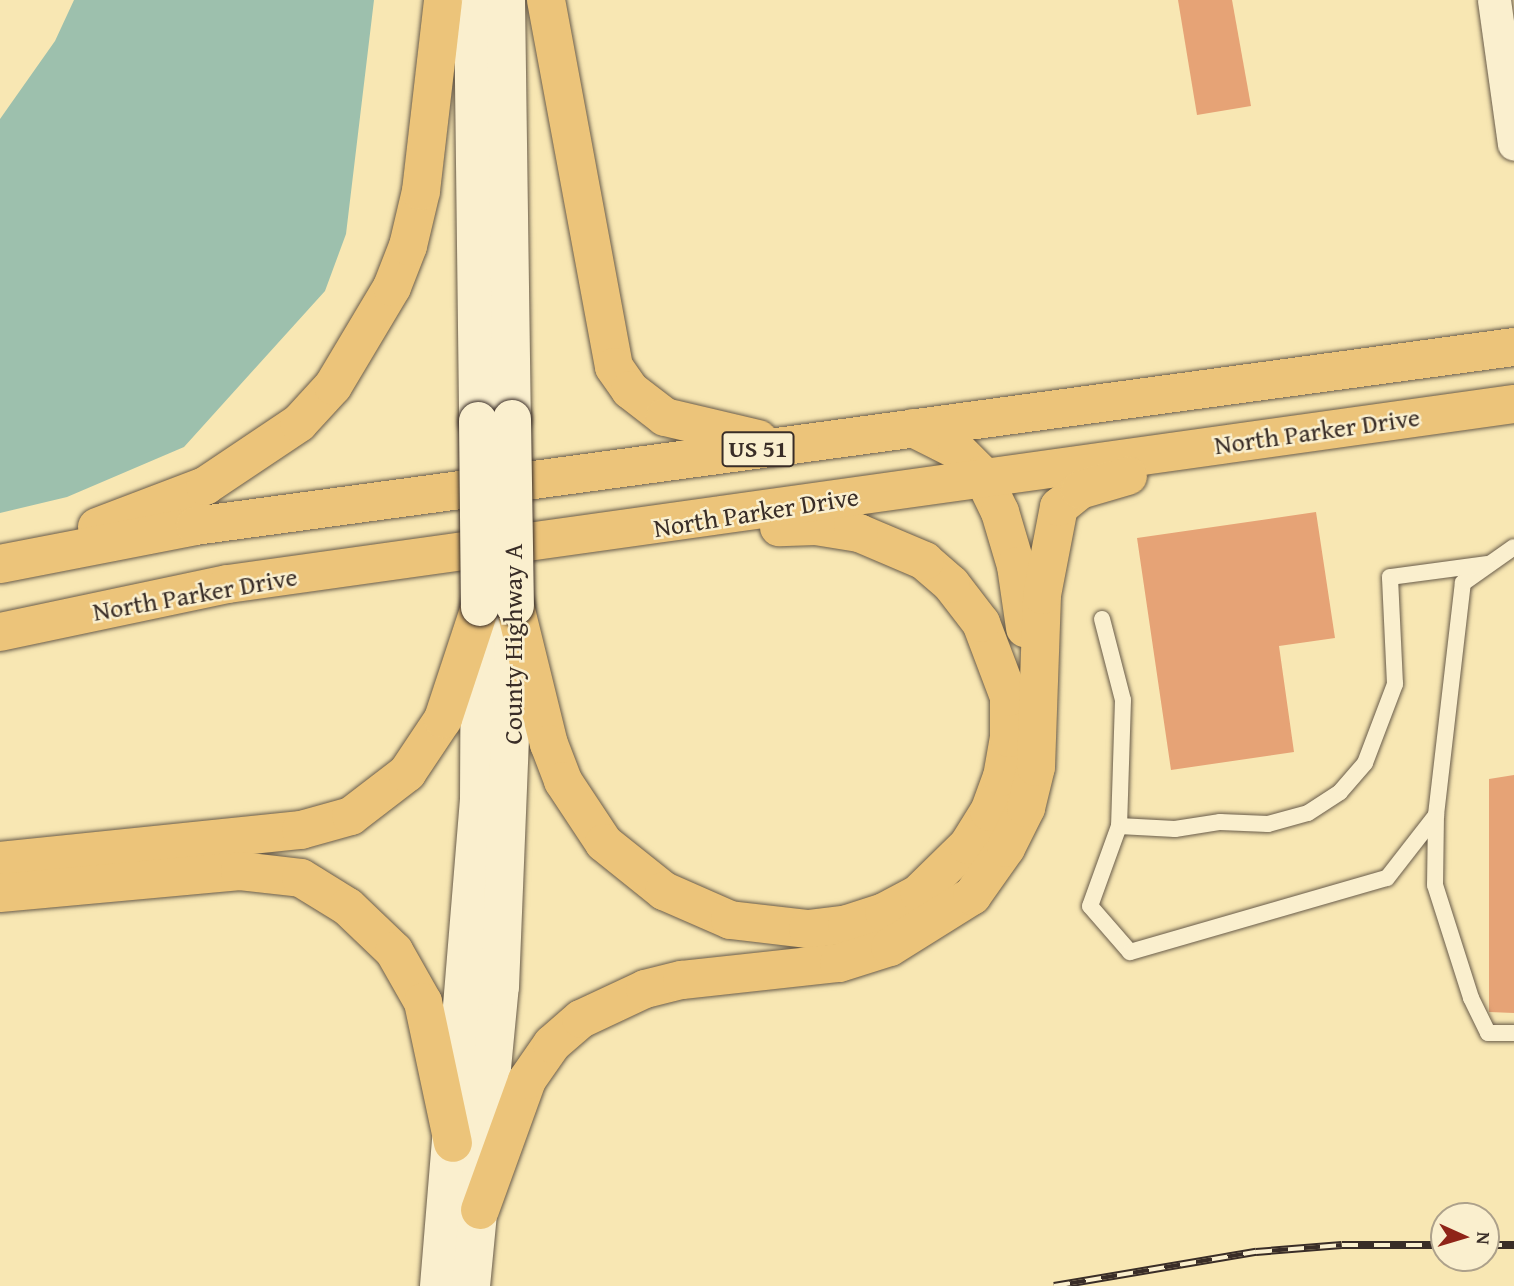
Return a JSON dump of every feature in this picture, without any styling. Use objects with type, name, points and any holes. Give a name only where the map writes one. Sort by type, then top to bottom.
[{"type":"main road","points":[[2,563],[205,486],[299,423],[333,386],[380,309],[408,246],[423,178],[443,0]]},
{"type":"main road","name":"County Highway A","points":[[473,0],[495,420]]},
{"type":"main road","name":"County Highway A","points":[[471,1286],[480,1210],[506,891],[497,607],[495,420],[506,0]]},
{"type":"main road","points":[[545,0],[614,367],[630,390],[665,416],[719,433],[791,444]]},
{"type":"main road","name":"US 51","points":[[2,563],[195,526],[1514,347]]},
{"type":"main road","name":"North Parker Drive","points":[[0,632],[228,584],[633,531],[982,475],[1514,404]]},
{"type":"main road","points":[[913,428],[957,450],[982,475],[1000,512],[1016,566],[1039,706]]},
{"type":"main road","points":[[480,1210],[527,1080],[552,1044],[581,1019],[633,994],[682,980],[839,963],[877,951],[972,897],[1006,848],[1026,808],[1036,767],[1042,596],[1059,507],[1080,490],[1249,440]]},
{"type":"main road","points":[[497,607],[563,781],[604,843],[664,891],[730,920],[808,929],[846,924],[884,912],[944,873],[989,812],[1009,738],[1009,697],[998,661],[981,623],[951,584],[925,561],[859,533],[816,526],[633,531]]},
{"type":"main road","points":[[0,861],[301,830],[351,816],[407,773],[443,719],[497,607]]},
{"type":"main road","name":"County Highway A","points":[[439,1286],[497,607]]},
{"type":"main road","points":[[0,893],[240,870],[301,878],[348,907],[394,951],[423,1002],[453,1143]]},
{"type":"street","points":[[1494,0],[1507,49],[1514,144]]},
{"type":"lane","points":[[1514,547],[1463,583],[1436,816],[1435,885],[1471,998],[1488,1033],[1514,1033]]},
{"type":"lane","points":[[1119,826],[1175,829],[1220,822],[1268,824],[1308,813],[1340,792],[1365,763],[1395,684],[1390,577],[1493,564]]},
{"type":"lane","points":[[1102,619],[1123,700],[1119,826],[1090,906],[1130,953],[1387,878],[1436,816]]},
{"type":"shaded area","points":[[74,0],[374,0],[346,234],[325,291],[184,447],[67,497],[0,513],[0,119],[55,41]]},
{"type":"building","points":[[1178,0],[1232,0],[1251,106],[1197,115]]},
{"type":"building","points":[[1316,512],[1335,638],[1279,646],[1294,752],[1171,770],[1137,538]]},
{"type":"building","points":[[1514,775],[1514,1013],[1489,1012],[1489,779]]},
{"type":"railway","points":[[1054,1286],[1256,1252],[1342,1245],[1430,1245]]},
{"type":"railway","points":[[1500,1245],[1514,1245]]}]
